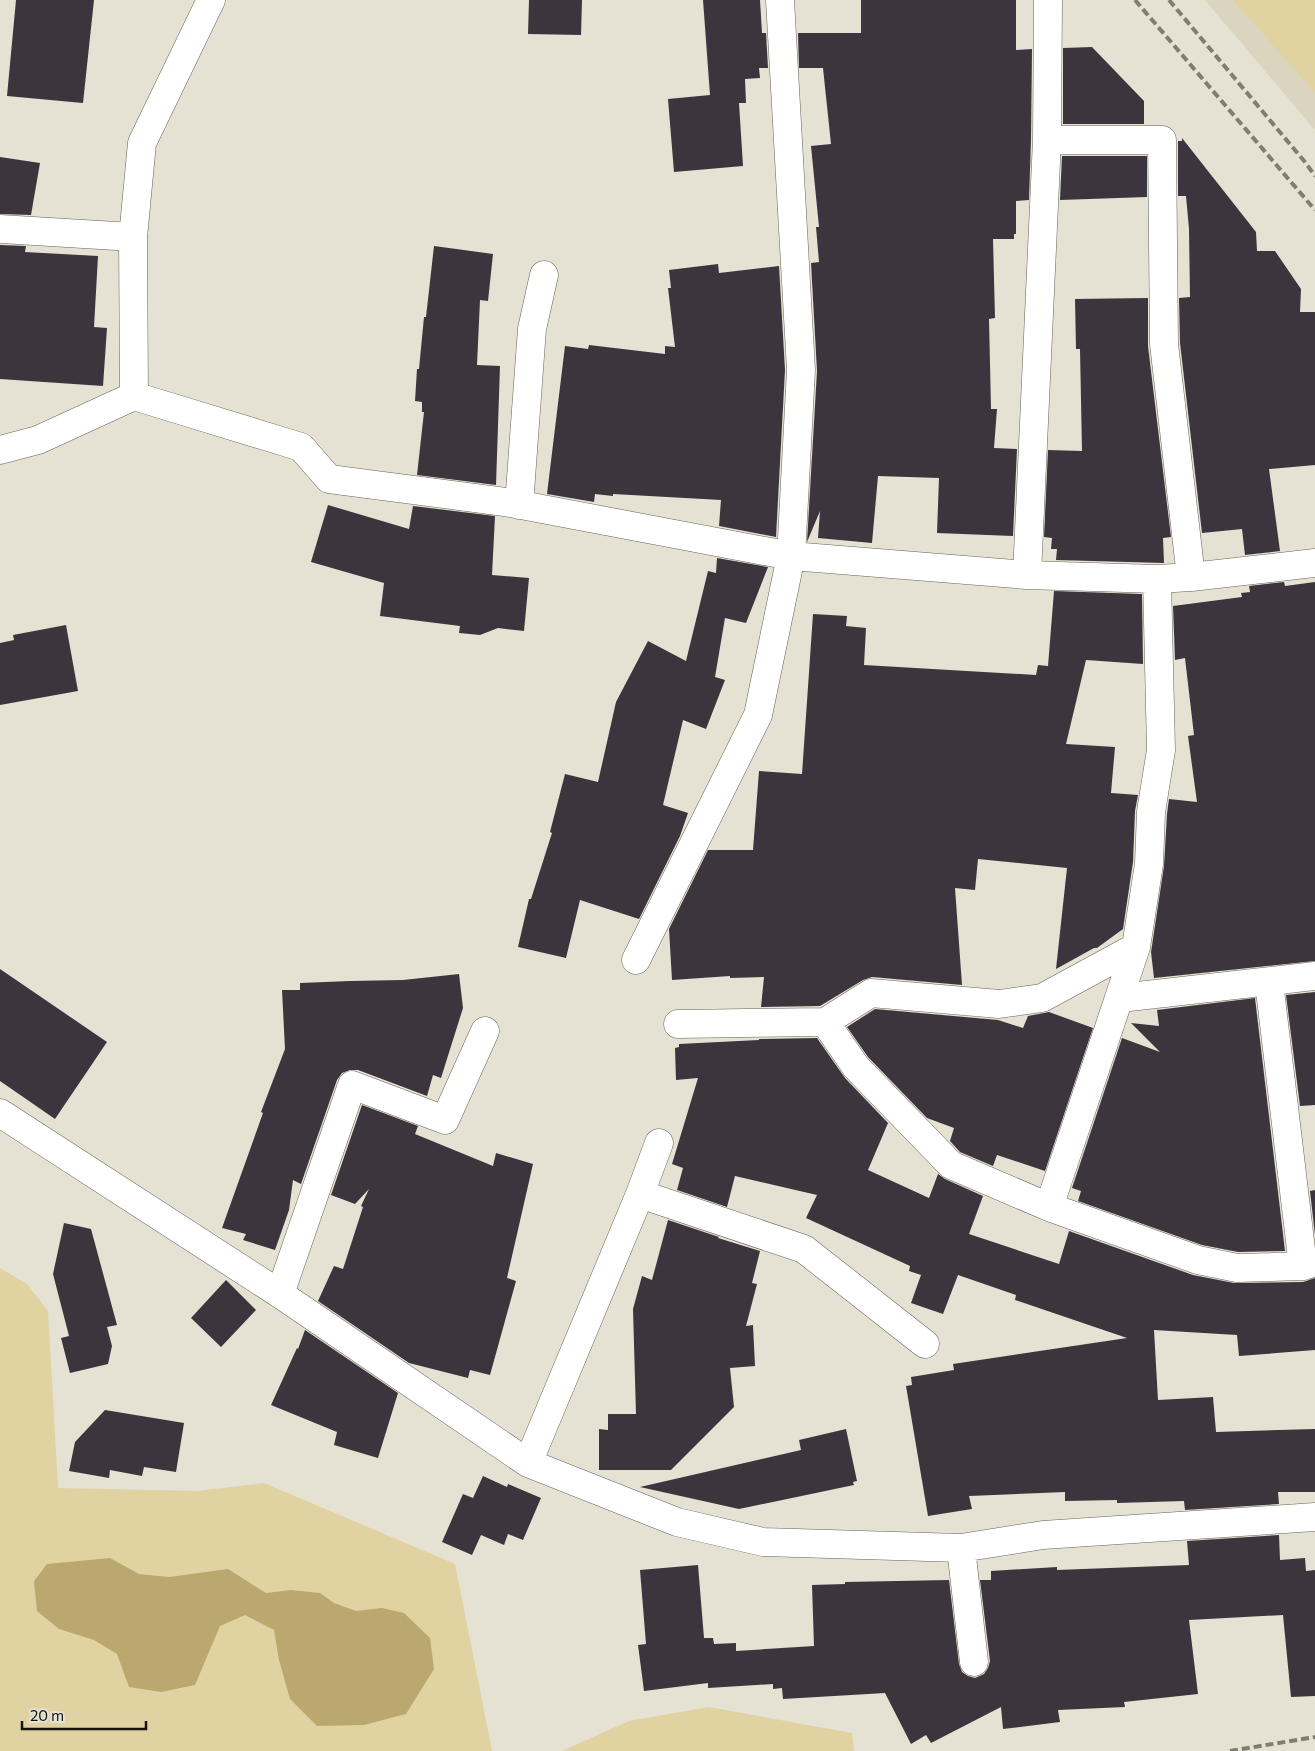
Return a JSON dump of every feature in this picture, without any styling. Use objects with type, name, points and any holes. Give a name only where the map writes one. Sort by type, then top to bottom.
[{"type":"street","points":[[134,396],[133,237],[142,142],[211,0]]},
{"type":"street","points":[[636,960],[758,715],[791,556],[801,370],[780,0]]},
{"type":"street","points":[[1027,575],[1047,140],[1048,0]]},
{"type":"street","points":[[1047,140],[1162,140],[1164,344],[1191,577]]},
{"type":"street","points":[[0,229],[133,237]]},
{"type":"street","points":[[519,505],[532,329],[544,274]]},
{"type":"street","points":[[0,450],[38,440],[134,396],[301,447],[329,479],[519,505],[791,556],[1027,575],[1157,578],[1191,577],[1315,563]]},
{"type":"street","points":[[1049,1207],[1136,947],[1149,864],[1152,812],[1161,750],[1157,578]]},
{"type":"street","points":[[678,1024],[825,1022],[871,993],[999,1004],[1042,998],[1136,947]]},
{"type":"street","points":[[1120,998],[1315,976]]},
{"type":"street","points":[[825,1022],[856,1067],[951,1165],[1049,1207],[1198,1260],[1237,1268],[1309,1264],[1269,982]]},
{"type":"street","points":[[280,1294],[352,1085],[444,1120],[485,1031]]},
{"type":"street","points":[[0,1113],[280,1294],[528,1463],[677,1522],[763,1542],[961,1548],[1043,1535],[1315,1517]]},
{"type":"street","points":[[528,1463],[640,1194],[659,1143]]},
{"type":"street","points":[[640,1194],[804,1249],[925,1344]]},
{"type":"street","points":[[961,1548],[974,1662]]},
{"type":"shaded area","points":[[1205,0],[1315,0],[1315,130]]},
{"type":"shaded area","points":[[1233,0],[1315,0],[1315,93]]},
{"type":"shaded area","points":[[0,1268],[27,1284],[48,1311],[58,1488],[197,1491],[264,1483],[455,1564],[492,1751],[0,1751]]},
{"type":"shaded area","points":[[110,1558],[139,1574],[169,1577],[228,1569],[266,1593],[291,1590],[320,1593],[334,1603],[356,1611],[382,1608],[404,1613],[430,1638],[434,1669],[406,1714],[364,1725],[317,1726],[290,1699],[279,1660],[274,1630],[245,1615],[220,1626],[195,1685],[161,1692],[129,1687],[117,1654],[94,1640],[59,1629],[37,1611],[34,1581],[47,1564]]},
{"type":"shaded area","points":[[709,1707],[852,1733],[854,1751],[562,1751],[629,1721]]},
{"type":"building","points":[[16,0],[94,0],[83,103],[7,96]]},
{"type":"building","points":[[529,0],[582,0],[581,35],[528,34]]},
{"type":"building","points":[[703,0],[760,0],[762,33],[766,33],[768,68],[759,68],[760,78],[745,79],[746,103],[739,103],[743,166],[674,172],[668,99],[710,95]]},
{"type":"building","points":[[861,0],[1016,0],[1016,50],[1032,49],[1029,200],[1016,201],[1016,234],[1014,234],[1014,239],[993,239],[995,318],[989,319],[991,409],[997,409],[994,448],[1017,449],[1013,536],[937,533],[939,478],[878,476],[872,543],[818,538],[820,511],[807,542],[817,371],[811,263],[819,262],[816,227],[819,227],[811,146],[831,144],[823,68],[799,68],[798,33],[861,33]]},
{"type":"building","points":[[1092,47],[1144,101],[1144,124],[1063,124],[1063,48]]},
{"type":"building","points":[[1182,138],[1256,232],[1257,251],[1275,251],[1301,289],[1300,312],[1315,312],[1315,465],[1269,469],[1280,551],[1245,555],[1242,529],[1202,533],[1180,343],[1179,298],[1190,297],[1189,229],[1186,196],[1178,196],[1178,141],[1182,141]]},
{"type":"building","points":[[1062,156],[1147,156],[1147,197],[1060,200]]},
{"type":"building","points":[[0,157],[40,163],[31,215],[0,214]]},
{"type":"building","points":[[0,245],[26,246],[25,252],[98,256],[94,327],[107,328],[103,386],[0,379]]},
{"type":"building","points":[[434,246],[493,254],[488,301],[480,300],[477,365],[500,366],[496,485],[417,475],[424,412],[422,412],[422,402],[415,401],[417,369],[419,369]]},
{"type":"building","points":[[718,264],[719,273],[779,266],[785,370],[776,537],[719,526],[721,500],[595,494],[594,502],[547,494],[565,346],[588,349],[589,345],[665,354],[665,346],[675,347],[668,288],[671,288],[669,270]]},
{"type":"building","points":[[1148,298],[1148,346],[1171,537],[1163,538],[1164,563],[1056,560],[1057,549],[1051,549],[1052,538],[1044,537],[1048,450],[1082,451],[1080,349],[1076,349],[1075,299]]},
{"type":"building","points":[[328,505],[409,529],[413,506],[495,516],[492,575],[529,578],[524,631],[498,628],[480,635],[459,633],[460,626],[380,616],[384,583],[311,562]]},
{"type":"building","points":[[717,558],[768,567],[746,623],[725,618],[715,677],[725,680],[706,729],[683,720],[663,805],[688,813],[680,836],[639,919],[580,900],[566,958],[518,947],[529,899],[531,899],[552,833],[550,832],[565,774],[598,782],[616,702],[648,641],[686,661],[708,571],[716,573]]},
{"type":"building","points":[[1284,582],[1285,586],[1315,582],[1315,961],[1154,978],[1151,952],[1164,866],[1169,799],[1197,802],[1188,736],[1194,735],[1185,658],[1175,660],[1173,606],[1242,597],[1241,593],[1250,592],[1249,586]]},
{"type":"building","points":[[1054,591],[1142,594],[1143,664],[1086,660],[1066,744],[1115,747],[1111,793],[1138,795],[1135,811],[1133,862],[1123,929],[1097,948],[1056,969],[1067,868],[978,859],[975,890],[955,888],[962,985],[872,977],[863,980],[820,1006],[761,1007],[764,977],[730,978],[730,976],[672,980],[669,929],[708,850],[753,850],[759,771],[802,774],[813,614],[847,616],[846,626],[866,628],[864,665],[1036,675],[1038,665],[1048,666]]},
{"type":"building","points":[[66,625],[78,691],[0,705],[0,643],[14,640],[13,635]]},
{"type":"building","points":[[0,969],[107,1042],[55,1119],[0,1081]]},
{"type":"building","points":[[459,974],[463,1008],[441,1078],[433,1075],[427,1096],[358,1070],[342,1073],[337,1080],[301,1184],[293,1180],[289,1210],[275,1250],[243,1240],[246,1234],[222,1228],[263,1113],[261,1112],[285,1049],[282,990],[300,990],[300,983],[403,980]]},
{"type":"building","points":[[1315,992],[1315,1105],[1300,1106],[1286,995]]},
{"type":"building","points":[[1255,998],[1285,1251],[1238,1252],[1202,1245],[1078,1201],[1081,1191],[1072,1188],[1122,1038],[1160,1052],[1131,1023],[1159,1026],[1157,1010]]},
{"type":"building","points":[[875,1009],[998,1020],[1023,1028],[1028,1016],[1049,1012],[1093,1028],[1045,1171],[997,1155],[993,1166],[960,1152],[950,1141],[954,1128],[927,1118],[868,1057],[847,1027]]},
{"type":"building","points":[[817,1038],[845,1078],[888,1123],[868,1170],[929,1198],[938,1174],[983,1196],[969,1234],[1059,1264],[1069,1231],[1193,1275],[1234,1283],[1303,1282],[1315,1278],[1315,1350],[1239,1356],[1237,1335],[1154,1330],[1158,1400],[1213,1397],[1216,1432],[1315,1429],[1315,1492],[1278,1492],[1279,1504],[1185,1510],[1184,1501],[1117,1503],[1117,1500],[1065,1501],[1065,1492],[969,1496],[972,1509],[928,1516],[906,1386],[912,1385],[911,1377],[954,1370],[953,1364],[1127,1338],[1015,1300],[1016,1295],[958,1275],[943,1314],[911,1303],[921,1275],[909,1271],[910,1266],[806,1218],[817,1195],[735,1176],[727,1207],[677,1190],[683,1168],[672,1164],[698,1078],[676,1080],[675,1048],[679,1047],[679,1044],[759,1039]]},
{"type":"building","points":[[362,1105],[418,1126],[415,1134],[493,1166],[496,1153],[533,1164],[507,1278],[516,1281],[490,1375],[470,1370],[468,1378],[409,1363],[318,1301],[334,1266],[343,1269],[363,1207],[361,1206],[369,1189],[355,1204],[331,1195]]},
{"type":"building","points":[[1315,1190],[1315,1235],[1310,1191]]},
{"type":"building","points":[[668,1220],[760,1251],[752,1283],[757,1284],[746,1326],[753,1325],[755,1366],[730,1368],[734,1407],[671,1470],[599,1470],[599,1429],[608,1430],[608,1414],[636,1414],[633,1309],[642,1276],[652,1280]]},
{"type":"building","points":[[64,1223],[91,1229],[117,1325],[107,1327],[112,1346],[108,1364],[70,1373],[61,1338],[69,1336],[53,1274]]},
{"type":"building","points":[[226,1280],[256,1310],[221,1347],[191,1318]]},
{"type":"building","points":[[305,1330],[398,1393],[378,1458],[334,1445],[337,1432],[271,1405]]},
{"type":"building","points":[[105,1410],[184,1423],[176,1472],[144,1467],[142,1476],[110,1470],[109,1478],[69,1471],[75,1442]]},
{"type":"building","points":[[846,1429],[857,1481],[853,1482],[854,1485],[739,1509],[640,1487],[801,1450],[799,1440]]},
{"type":"building","points":[[483,1476],[507,1487],[508,1484],[541,1498],[523,1540],[508,1534],[504,1545],[481,1535],[472,1555],[442,1542],[463,1494],[473,1498]]},
{"type":"building","points":[[1279,1535],[1280,1560],[1305,1558],[1306,1571],[1315,1570],[1315,1696],[1291,1697],[1283,1615],[1189,1620],[1198,1694],[1124,1702],[1125,1707],[1058,1710],[1060,1722],[1003,1729],[1001,1707],[931,1743],[926,1735],[911,1744],[885,1693],[783,1699],[782,1688],[773,1689],[773,1684],[708,1688],[708,1683],[644,1691],[638,1645],[646,1644],[640,1570],[698,1565],[704,1638],[713,1638],[714,1644],[736,1643],[736,1651],[814,1646],[812,1585],[845,1584],[845,1582],[949,1580],[959,1664],[962,1672],[975,1678],[984,1674],[990,1661],[980,1580],[991,1580],[991,1571],[1057,1567],[1057,1570],[1189,1565],[1187,1541]]},
{"type":"railway","points":[[1135,0],[1315,210]]},
{"type":"railway","points":[[1169,0],[1315,176]]},
{"type":"railway","points":[[1230,1751],[1315,1737]]}]
